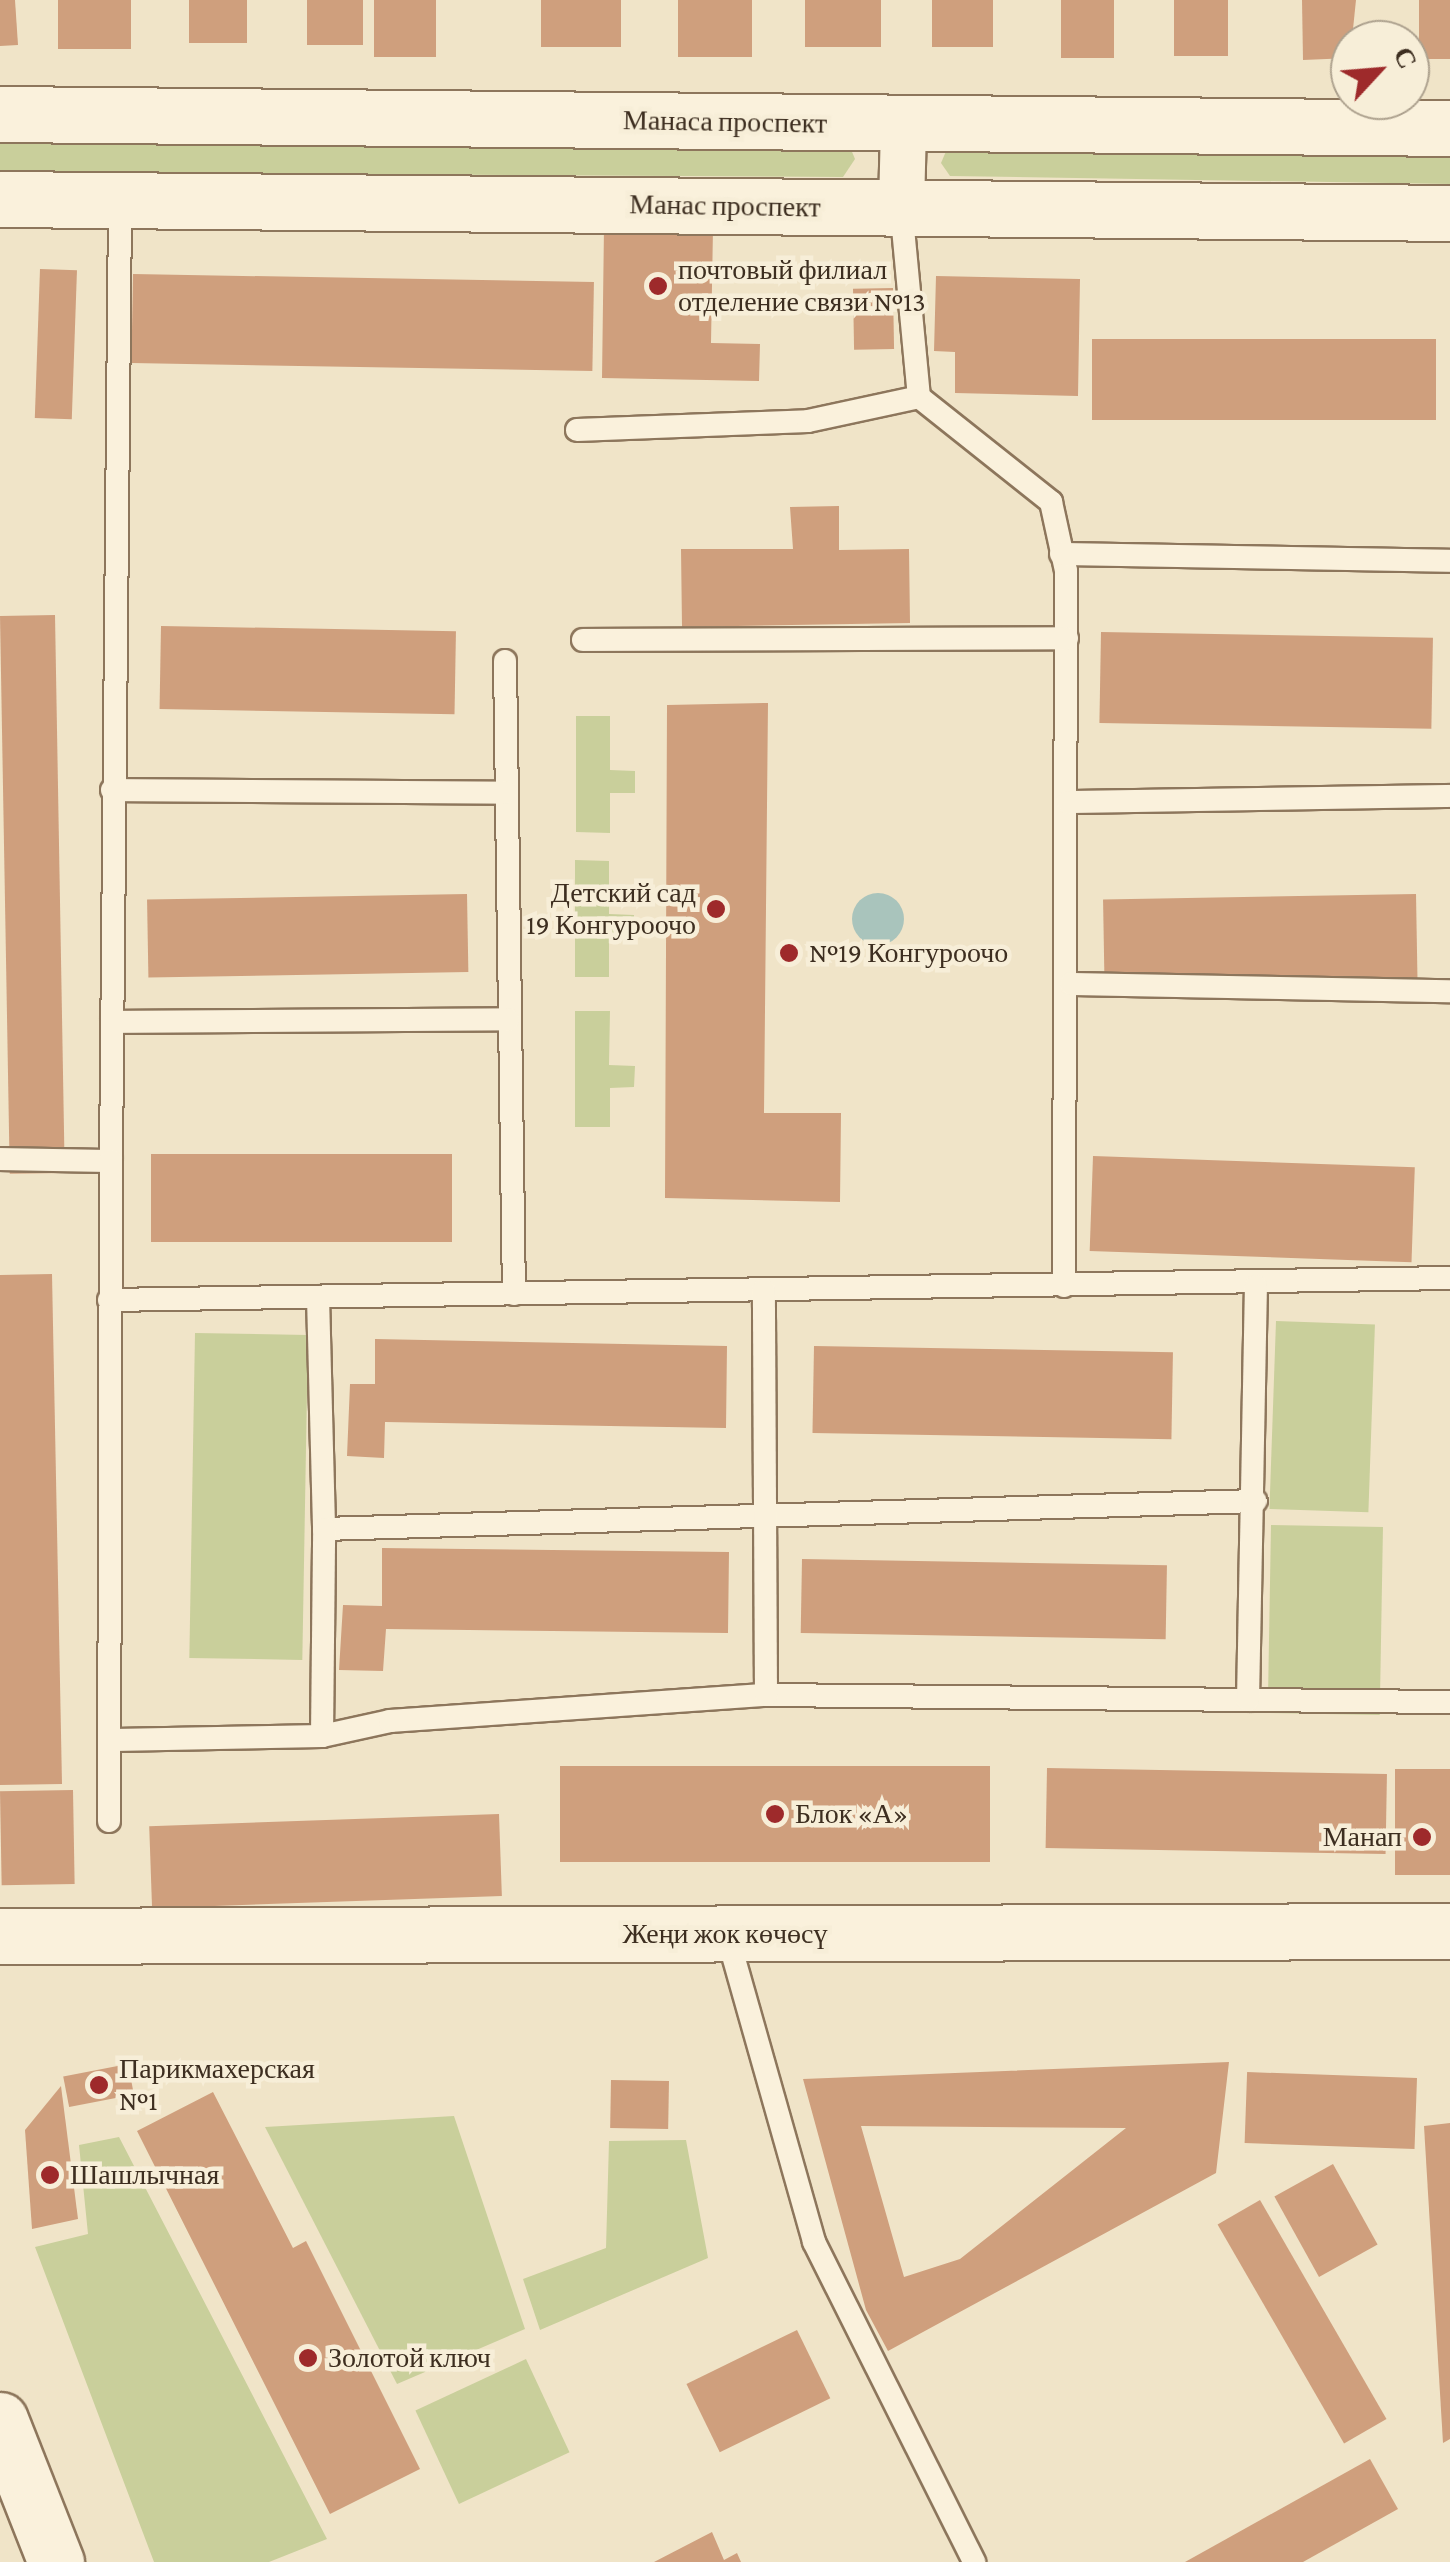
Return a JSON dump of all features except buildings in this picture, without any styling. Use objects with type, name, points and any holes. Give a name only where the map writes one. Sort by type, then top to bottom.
[{"type":"main road","name":"Манаса проспект","points":[[0,114],[1450,128]]},
{"type":"main road","name":"Манас проспект","points":[[0,200],[1450,212]]},
{"type":"main road","name":"Жеңи жок көчөсү","points":[[0,1936],[1450,1931]]},
{"type":"main road","points":[[0,2420],[56,2562]]},
{"type":"street","points":[[901,207],[904,124]]},
{"type":"lane","points":[[110,1821],[114,1740],[110,1300],[112,790],[120,200]]},
{"type":"lane","points":[[901,207],[919,397],[1050,502],[1062,554],[1070,984],[1064,1286]]},
{"type":"lane","points":[[576,430],[808,421],[919,397]]},
{"type":"lane","points":[[1062,554],[1450,560]]},
{"type":"lane","points":[[583,640],[1066,638]]},
{"type":"lane","points":[[506,661],[514,1294]]},
{"type":"lane","points":[[112,790],[505,793]]},
{"type":"lane","points":[[1068,802],[1450,796]]},
{"type":"lane","points":[[1070,984],[1450,991]]},
{"type":"lane","points":[[112,1022],[508,1019]]},
{"type":"lane","points":[[0,1159],[111,1162]]},
{"type":"lane","points":[[110,1300],[1256,1286],[1450,1278]]},
{"type":"lane","points":[[1248,1700],[1256,1501],[1256,1286]]},
{"type":"lane","points":[[764,1290],[759,1514],[766,1696]]},
{"type":"lane","points":[[318,1297],[324,1529],[322,1736]]},
{"type":"lane","points":[[324,1529],[1256,1501]]},
{"type":"lane","points":[[114,1740],[322,1736],[390,1722],[766,1696],[1450,1702]]},
{"type":"lane","points":[[728,1934],[814,2242],[974,2562]]},
{"type":"green space","points":[[0,135],[850,147],[855,159],[843,177],[0,172]]},
{"type":"green space","points":[[950,142],[1450,145],[1450,184],[950,176],[941,163]]},
{"type":"green space","points":[[576,716],[610,716],[610,770],[635,771],[635,793],[610,793],[610,833],[576,832]]},
{"type":"green space","points":[[575,860],[609,861],[609,914],[634,915],[634,937],[609,938],[609,977],[575,977]]},
{"type":"green space","points":[[575,1011],[610,1011],[609,1065],[635,1066],[634,1087],[610,1088],[610,1127],[575,1127]]},
{"type":"green space","points":[[1276,1321],[1375,1324],[1368,1512],[1269,1509]]},
{"type":"green space","points":[[195,1333],[308,1335],[302,1660],[189,1658]]},
{"type":"green space","points":[[1271,1525],[1383,1527],[1380,1715],[1268,1713]]},
{"type":"green space","points":[[454,2116],[525,2329],[397,2384],[265,2127]]},
{"type":"green space","points":[[119,2137],[327,2539],[269,2562],[154,2562],[35,2247],[88,2234],[79,2145]]},
{"type":"green space","points":[[686,2140],[708,2258],[540,2330],[523,2279],[606,2248],[609,2141]]},
{"type":"green space","points":[[526,2359],[570,2452],[459,2504],[415,2411]]},
{"type":"water","points":[[878,893],[897,900],[904,919],[897,938],[878,945],[859,938],[852,919],[859,900]]},
{"type":"place","name":"почтовый филиал отделение связи №13","points":[[658,286]]},
{"type":"place","name":"Детский сад 19 Конгуроочо","points":[[716,909]]},
{"type":"place","name":"№19 Конгуроочо","points":[[789,953]]},
{"type":"place","name":"Блок «А»","points":[[775,1814]]},
{"type":"place","name":"Манап","points":[[1422,1837]]},
{"type":"place","name":"Парикмахерская №1","points":[[99,2085]]},
{"type":"place","name":"Шашлычная","points":[[50,2175]]},
{"type":"place","name":"Золотой ключ","points":[[308,2358]]}]
